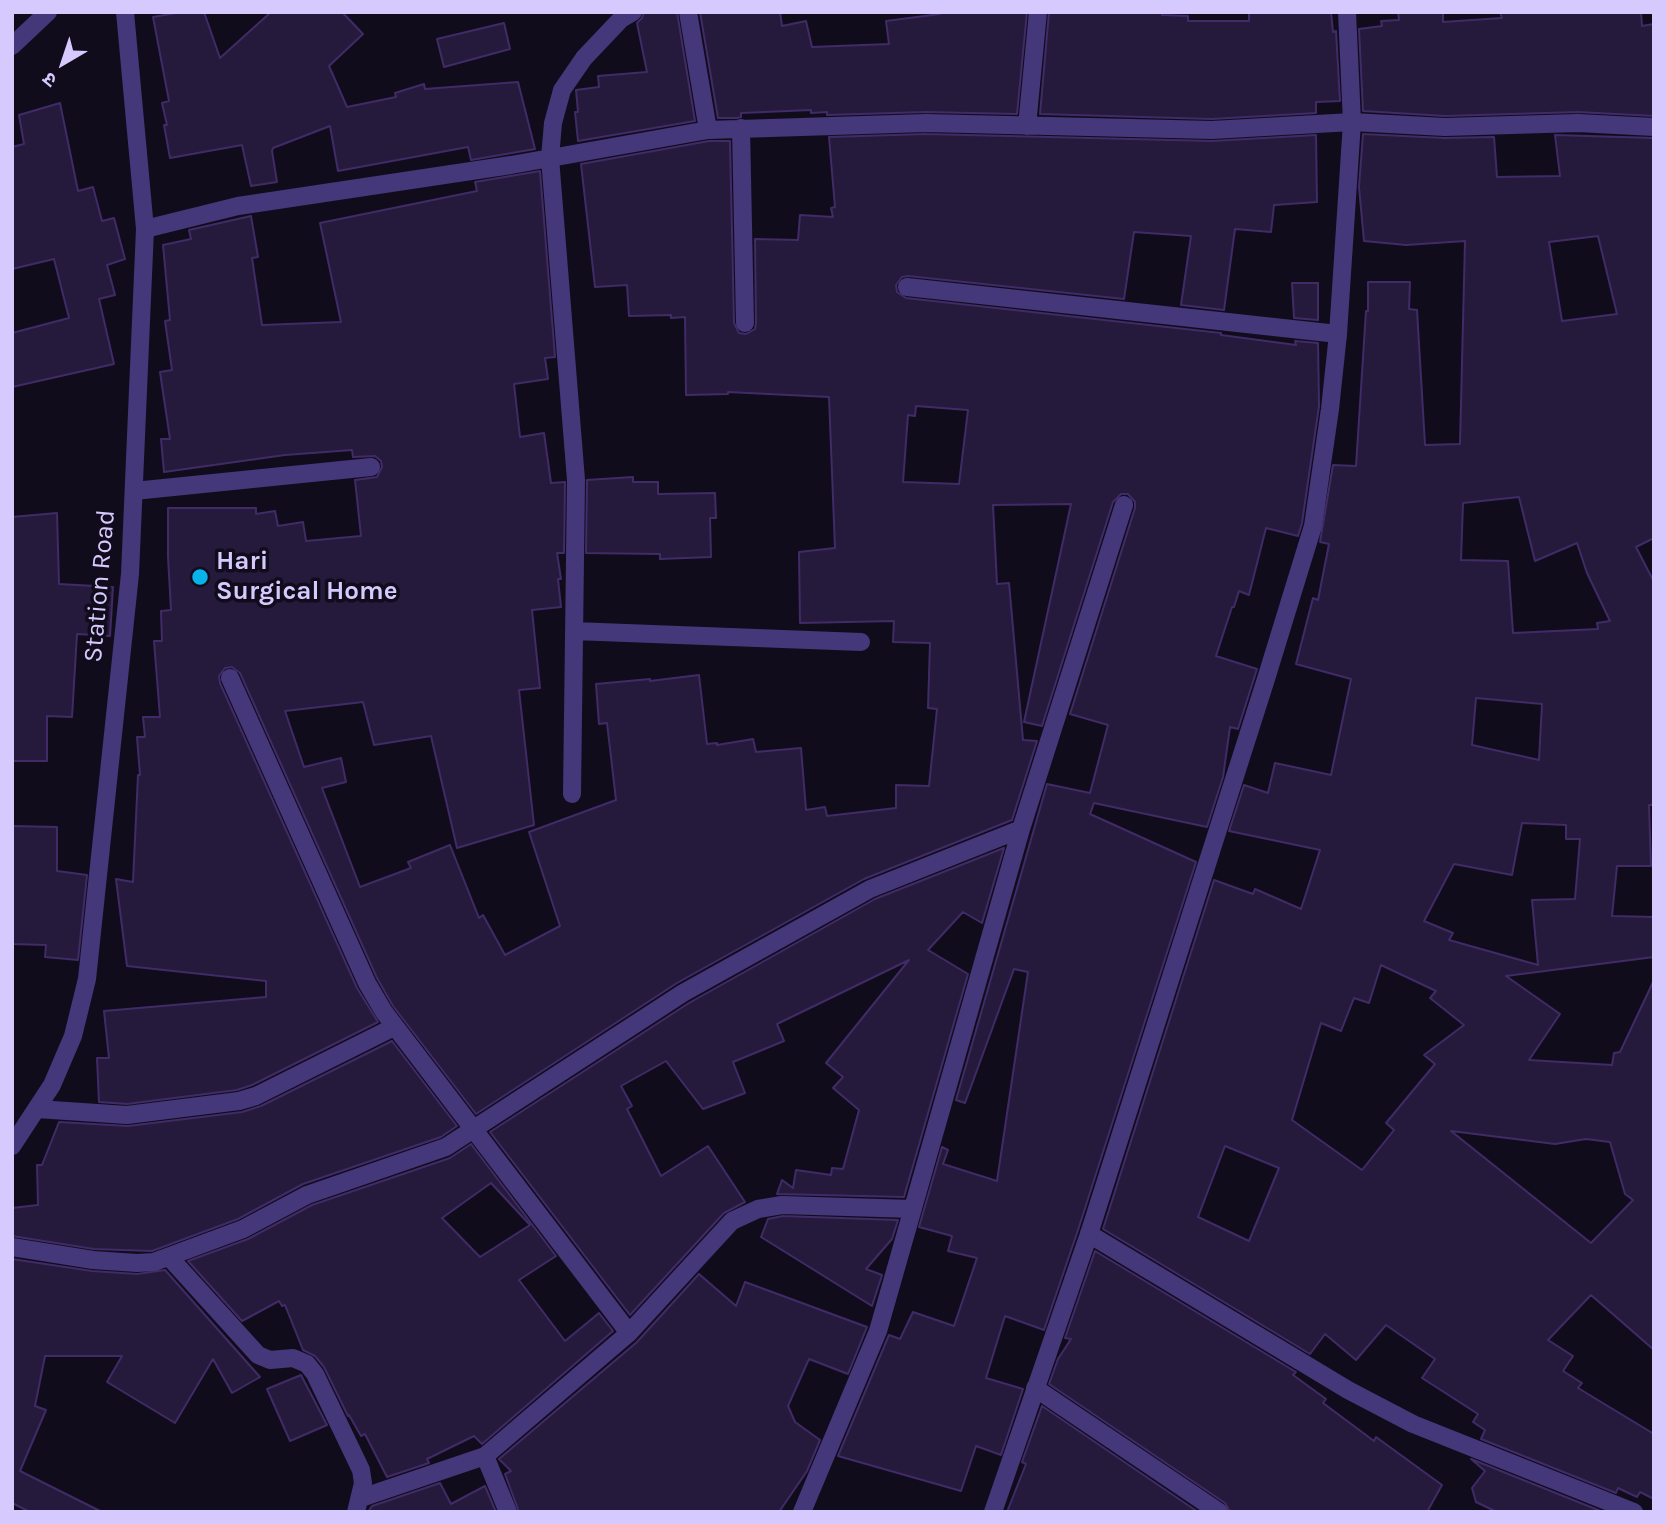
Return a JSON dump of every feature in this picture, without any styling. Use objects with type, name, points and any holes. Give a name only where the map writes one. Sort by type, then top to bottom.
[{"type":"street","points":[[12,47],[48,12]]},
{"type":"street","name":"Station Road","points":[[12,1146],[52,1085],[73,1037],[87,979],[130,574],[145,229],[125,12]]},
{"type":"street","points":[[572,794],[576,480],[550,158],[553,123],[562,90],[584,58],[621,19],[633,12]]},
{"type":"street","points":[[688,12],[708,130]]},
{"type":"street","points":[[1027,125],[1038,12]]},
{"type":"street","points":[[993,1512],[1089,1234],[1313,526],[1338,334],[1352,122],[1347,12]]},
{"type":"street","points":[[145,229],[238,206],[550,158],[708,130],[926,123],[1212,130],[1352,122],[1445,127],[1578,123],[1654,127]]},
{"type":"street","points":[[741,128],[745,323]]},
{"type":"street","points":[[907,287],[1338,334]]},
{"type":"street","points":[[134,491],[371,467]]},
{"type":"street","points":[[802,1512],[878,1331],[1021,829],[1124,505]]},
{"type":"street","points":[[574,631],[861,642]]},
{"type":"street","points":[[230,678],[367,983],[394,1027],[475,1129],[629,1333]]},
{"type":"street","points":[[12,1247],[115,1262],[137,1263],[170,1258],[243,1229],[307,1195],[446,1147],[683,993],[870,889],[1021,829]]},
{"type":"street","points":[[37,1109],[127,1115],[239,1101],[256,1096],[394,1027]]},
{"type":"street","points":[[170,1258],[258,1355],[270,1360],[293,1358],[307,1364],[315,1374],[361,1470],[358,1505],[485,1456],[629,1333],[732,1222],[758,1209],[782,1205],[913,1209]]},
{"type":"street","points":[[1089,1234],[1348,1390],[1413,1424],[1634,1512]]},
{"type":"street","points":[[1035,1388],[1219,1512]]},
{"type":"street","points":[[485,1456],[508,1512]]},
{"type":"building","points":[[182,12],[204,12],[220,58],[271,12],[342,12],[363,34],[329,66],[347,107],[396,97],[395,93],[424,84],[425,89],[518,82],[535,149],[471,160],[468,147],[338,171],[330,126],[273,148],[277,182],[251,186],[242,145],[170,158],[162,103],[169,101],[153,17]]},
{"type":"building","points":[[644,12],[677,12],[695,121],[578,141],[576,90],[599,87],[598,76],[647,72],[637,23]]},
{"type":"building","points":[[700,12],[780,12],[782,26],[806,21],[812,47],[889,44],[886,21],[940,12],[1027,12],[1017,114],[926,112],[827,115],[827,112],[811,113],[811,110],[741,113],[741,117],[737,118],[718,118]]},
{"type":"building","points":[[1049,12],[1162,12],[1162,15],[1188,16],[1188,21],[1249,21],[1249,13],[1331,12],[1333,32],[1336,31],[1340,101],[1316,102],[1316,113],[1212,119],[1040,114]]},
{"type":"building","points":[[1398,12],[1443,12],[1443,22],[1502,18],[1500,12],[1641,12],[1642,26],[1654,24],[1654,116],[1578,112],[1445,116],[1363,111],[1359,29],[1382,26],[1381,21],[1399,20]]},
{"type":"building","points":[[504,23],[510,49],[444,67],[437,39]]},
{"type":"building","points":[[60,103],[78,191],[93,187],[102,221],[114,218],[125,259],[107,265],[115,295],[99,299],[114,364],[12,387],[12,333],[69,318],[54,259],[12,269],[12,147],[24,144],[19,115]]},
{"type":"building","points":[[926,134],[1212,141],[1316,135],[1317,202],[1274,205],[1271,232],[1235,229],[1224,310],[1181,305],[1191,236],[1134,232],[1124,299],[908,276],[902,277],[896,285],[897,292],[906,298],[1221,333],[1296,345],[1295,341],[1318,343],[1319,406],[1298,536],[1266,528],[1249,595],[1239,591],[1216,656],[1257,669],[1238,729],[1230,727],[1223,777],[1207,827],[1094,803],[1090,814],[1196,862],[1044,1330],[1005,1316],[986,1378],[1023,1389],[1001,1455],[976,1446],[961,1491],[838,1456],[889,1335],[900,1339],[913,1312],[954,1326],[977,1258],[948,1251],[952,1236],[919,1227],[942,1147],[948,1150],[943,1164],[997,1181],[1028,972],[1014,969],[965,1103],[956,1100],[1047,784],[1090,793],[1108,725],[1070,714],[1135,508],[1135,502],[1128,494],[1121,494],[1113,502],[1042,726],[1024,722],[1071,504],[993,505],[997,584],[1009,583],[1023,740],[1037,741],[1012,820],[864,879],[677,983],[476,1114],[393,1006],[377,978],[240,673],[232,667],[225,668],[219,676],[220,683],[357,988],[378,1022],[237,1090],[127,1104],[99,1102],[97,1058],[109,1058],[104,1011],[266,997],[266,981],[127,966],[116,879],[133,882],[140,775],[137,737],[145,737],[143,717],[160,717],[154,641],[162,641],[161,611],[171,610],[168,508],[256,508],[256,514],[275,511],[278,526],[303,522],[306,541],[361,536],[355,480],[377,477],[382,467],[381,461],[375,456],[353,457],[352,450],[285,455],[164,472],[161,439],[170,439],[160,372],[172,370],[165,321],[170,320],[163,245],[191,239],[189,230],[251,216],[258,257],[252,258],[262,325],[341,322],[320,223],[477,191],[475,182],[540,171],[555,357],[545,358],[548,379],[514,384],[520,437],[544,433],[551,483],[565,482],[564,553],[557,553],[561,607],[532,610],[540,688],[519,690],[534,825],[457,848],[431,736],[374,745],[363,702],[285,711],[304,767],[341,758],[346,782],[322,788],[360,887],[411,868],[408,862],[450,845],[479,918],[483,915],[505,955],[560,926],[529,832],[616,800],[607,723],[599,724],[596,684],[699,675],[707,744],[753,739],[756,752],[801,748],[806,810],[825,807],[827,816],[896,808],[896,785],[929,786],[937,709],[928,708],[930,643],[893,642],[894,621],[800,623],[799,552],[835,548],[829,397],[728,392],[686,395],[685,317],[629,316],[627,285],[595,287],[581,164],[709,141],[730,141],[734,323],[739,333],[746,334],[755,329],[755,239],[798,240],[800,215],[833,217],[831,208],[835,207],[829,137]],"holes":[[[916,406],[968,410],[959,484],[903,482],[908,415],[915,416]]]},
{"type":"building","points":[[1363,134],[1444,138],[1494,137],[1497,177],[1560,176],[1555,135],[1654,138],[1654,538],[1636,547],[1654,582],[1654,805],[1649,805],[1651,866],[1617,866],[1612,916],[1654,917],[1654,957],[1506,976],[1560,1014],[1529,1060],[1612,1065],[1614,1053],[1620,1052],[1654,980],[1654,1350],[1591,1295],[1548,1340],[1573,1356],[1563,1371],[1582,1383],[1578,1388],[1654,1434],[1654,1499],[1640,1492],[1637,1497],[1618,1488],[1616,1493],[1481,1439],[1485,1430],[1473,1422],[1478,1414],[1422,1378],[1435,1359],[1386,1325],[1356,1360],[1325,1334],[1310,1354],[1103,1229],[1214,880],[1253,894],[1255,889],[1301,909],[1320,850],[1229,831],[1244,785],[1268,793],[1275,763],[1331,775],[1351,679],[1296,664],[1313,598],[1318,600],[1329,544],[1320,542],[1333,465],[1356,466],[1368,282],[1410,282],[1409,309],[1417,310],[1425,445],[1460,444],[1465,241],[1406,245],[1364,241],[1359,187]],"holes":[[[1598,236],[1617,314],[1562,321],[1549,242]],[[1519,497],[1535,561],[1577,543],[1587,573],[1610,621],[1597,623],[1598,629],[1513,633],[1508,561],[1461,560],[1463,503]],[[1476,698],[1542,704],[1539,760],[1472,745]],[[1522,823],[1566,825],[1566,839],[1580,839],[1575,899],[1532,900],[1538,965],[1449,940],[1453,933],[1424,921],[1454,864],[1512,875]],[[1381,965],[1436,991],[1430,998],[1464,1025],[1424,1055],[1435,1064],[1386,1123],[1394,1130],[1362,1170],[1292,1120],[1321,1023],[1341,1031],[1354,998],[1369,1003]],[[1451,1131],[1555,1144],[1586,1139],[1610,1142],[1625,1194],[1633,1200],[1591,1243]],[[1225,1146],[1279,1168],[1249,1241],[1198,1217]]]},
{"type":"building","points":[[1292,283],[1318,283],[1318,320],[1294,318]]},
{"type":"building","points":[[633,477],[633,482],[658,482],[658,494],[715,493],[716,518],[710,518],[711,557],[660,559],[660,554],[586,553],[587,480]]},
{"type":"building","points":[[57,513],[59,584],[113,587],[110,636],[77,634],[72,717],[47,716],[47,761],[12,761],[12,517]]},
{"type":"building","points":[[12,826],[57,827],[57,871],[87,875],[78,960],[45,957],[46,945],[12,944]]},
{"type":"building","points":[[1004,848],[982,923],[963,912],[928,950],[968,974],[904,1197],[777,1194],[782,1180],[793,1188],[796,1170],[831,1175],[832,1168],[843,1169],[859,1110],[833,1088],[843,1077],[826,1063],[909,960],[777,1024],[784,1041],[733,1062],[745,1093],[703,1109],[666,1061],[621,1086],[632,1106],[627,1109],[661,1176],[708,1146],[745,1202],[724,1213],[630,1315],[490,1132],[689,1003],[875,899]]},
{"type":"building","points":[[392,1041],[457,1126],[441,1137],[303,1184],[238,1219],[152,1251],[94,1249],[12,1236],[12,1208],[38,1205],[37,1165],[42,1165],[59,1122],[128,1126],[242,1112],[261,1106]]},
{"type":"building","points":[[471,1144],[556,1256],[519,1280],[565,1341],[599,1313],[613,1331],[482,1444],[474,1436],[427,1459],[429,1463],[387,1477],[365,1434],[361,1436],[348,1416],[324,1367],[315,1356],[303,1350],[285,1305],[282,1306],[279,1301],[242,1321],[188,1261],[248,1239],[312,1205],[450,1158]],"holes":[[[491,1183],[530,1225],[480,1257],[442,1218]]]},
{"type":"building","points":[[783,1216],[898,1220],[892,1239],[866,1269],[882,1275],[872,1306],[761,1237],[768,1219]]},
{"type":"building","points":[[1095,1251],[1296,1372],[1293,1375],[1326,1399],[1323,1403],[1374,1441],[1376,1437],[1442,1485],[1427,1512],[1230,1512],[1225,1503],[1049,1384],[1058,1359],[1071,1339],[1065,1338]]},
{"type":"building","points":[[12,1259],[92,1271],[137,1274],[165,1270],[260,1377],[232,1393],[213,1359],[175,1423],[107,1382],[122,1356],[45,1356],[35,1406],[46,1410],[20,1471],[102,1512],[30,1512],[12,1503]]},
{"type":"building","points":[[699,1274],[736,1306],[745,1282],[867,1327],[848,1374],[809,1359],[788,1406],[795,1422],[820,1440],[807,1471],[779,1512],[519,1512],[505,1474],[511,1471],[499,1459],[637,1342]]},
{"type":"building","points":[[301,1375],[327,1425],[290,1441],[267,1389]]},
{"type":"building","points":[[1042,1406],[1198,1512],[1007,1512],[1026,1464],[1022,1462]]},
{"type":"building","points":[[1471,1459],[1603,1512],[1497,1512],[1476,1502],[1472,1488],[1485,1471]]},
{"type":"building","points":[[440,1483],[451,1504],[485,1486],[496,1512],[368,1512],[372,1506]]},
{"type":"place","name":"Hari Surgical Home","points":[[200,577]]}]
